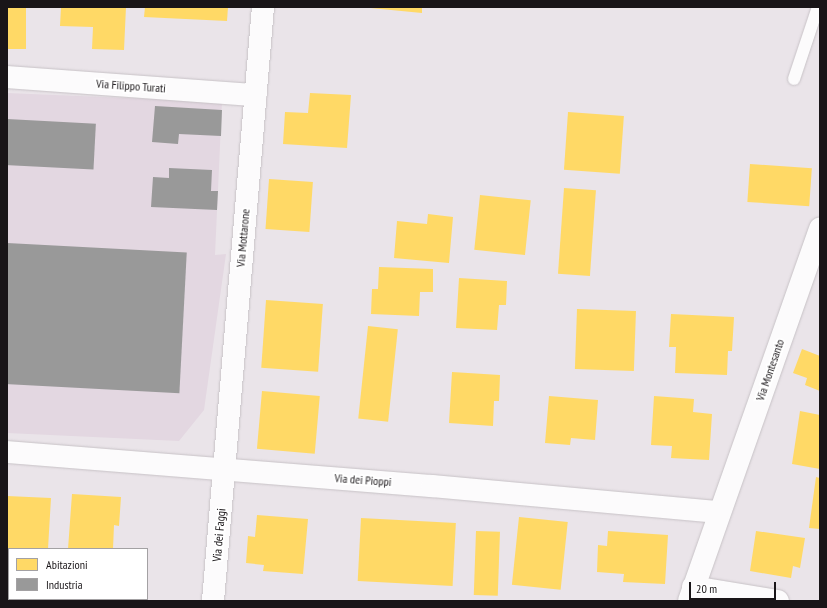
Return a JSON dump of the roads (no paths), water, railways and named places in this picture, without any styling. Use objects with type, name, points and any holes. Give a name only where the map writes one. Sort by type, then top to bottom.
[{"type":"street","name":"Via Mottarone","points":[[224,470],[263,7]]},
{"type":"street","name":"Via Filippo Turati","points":[[7,77],[255,95]]},
{"type":"street","name":"Via Montesanto","points":[[691,594],[820,228]]},
{"type":"street","name":"Via dei Pioppi","points":[[7,452],[432,486],[719,512]]},
{"type":"street","name":"Via dei Faggi","points":[[213,601],[224,470]]},
{"type":"street","points":[[691,594],[778,601]]},
{"type":"lane","points":[[794,79],[818,7]]}]
